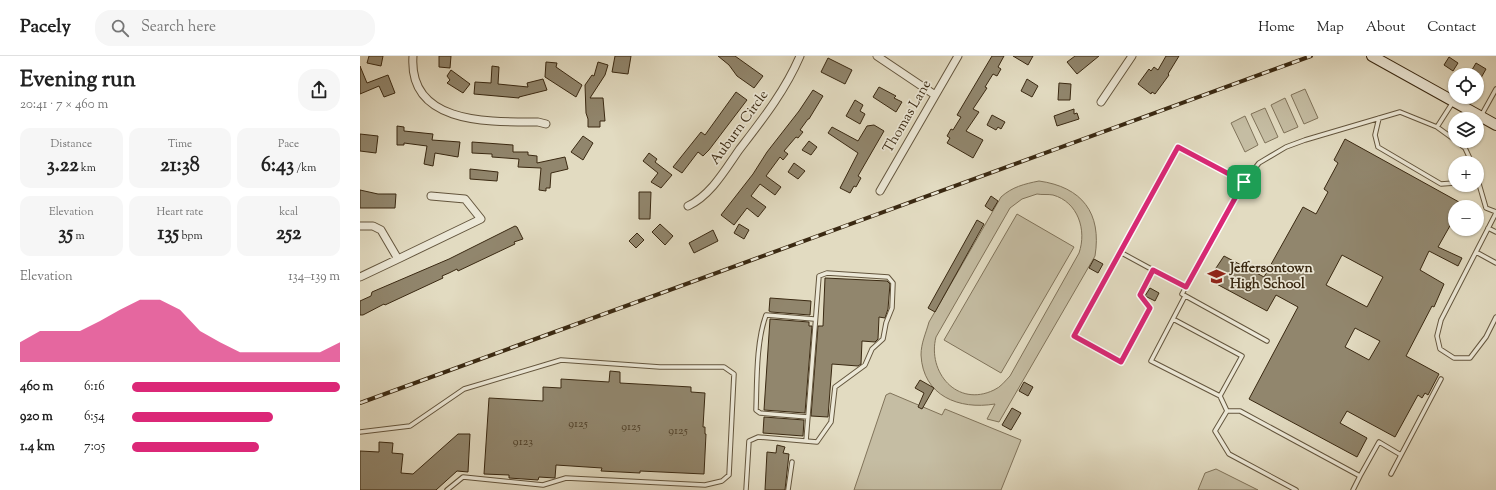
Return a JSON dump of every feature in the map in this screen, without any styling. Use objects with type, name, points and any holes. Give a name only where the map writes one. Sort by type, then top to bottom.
[{"type":"street","points":[[413,56],[413,69],[417,85],[426,98],[440,109],[457,116],[538,122],[546,124]]},
{"type":"street","name":"Auburn Circle","points":[[688,206],[705,194],[717,181],[776,102],[792,74],[800,56]]},
{"type":"street","points":[[877,56],[935,95]]},
{"type":"street","name":"Thomas Lane","points":[[880,191],[958,56]]},
{"type":"street","points":[[1101,102],[1132,56]]},
{"type":"street","points":[[1372,56],[1448,99]]},
{"type":"street","points":[[1457,104],[1471,112]]},
{"type":"street","points":[[1484,119],[1496,125]]},
{"type":"street","points":[[360,277],[481,219],[465,199],[431,196]]},
{"type":"street","points":[[360,226],[373,226],[381,230],[398,259]]},
{"type":"lane","points":[[1483,112],[1496,89]]},
{"type":"lane","points":[[1437,127],[1452,104]]},
{"type":"lane","points":[[1267,341],[1182,294],[1244,182],[1259,163],[1286,147],[1304,140],[1400,112],[1437,127],[1448,136]]},
{"type":"lane","points":[[1379,118],[1375,135],[1378,147],[1441,184],[1448,184]]},
{"type":"lane","points":[[1153,270],[1140,295],[1150,308],[1121,362],[1074,336],[1178,147],[1244,182]]},
{"type":"lane","points":[[1481,192],[1486,208],[1496,212],[1441,320],[1437,336],[1440,349],[1454,358],[1470,358],[1486,337],[1496,317]]},
{"type":"lane","points":[[1488,228],[1496,232]]},
{"type":"lane","points":[[1120,252],[1186,287]]},
{"type":"lane","points":[[1476,252],[1496,263]]},
{"type":"lane","points":[[746,490],[749,441],[758,437],[817,442],[831,422],[835,387],[865,365],[872,349],[883,340],[892,308],[893,283],[888,276],[827,273],[818,276],[806,441]]},
{"type":"lane","points":[[1185,296],[1151,360],[1220,396],[1227,411]]},
{"type":"lane","points":[[808,417],[760,413],[756,410],[757,387],[762,325],[766,315],[814,319]]},
{"type":"lane","points":[[1173,319],[1242,356],[1220,396]]},
{"type":"lane","points":[[360,432],[410,426],[464,389],[561,360],[660,367],[724,367],[734,374],[729,475],[722,481],[699,485],[566,478],[543,485],[463,477],[447,490]]},
{"type":"lane","points":[[1391,474],[1441,379]]},
{"type":"lane","points":[[1227,411],[1240,411],[1360,476]]},
{"type":"lane","points":[[1227,411],[1215,431],[1229,454],[1296,490]]},
{"type":"lane","points":[[1353,490],[1379,442],[1401,455]]},
{"type":"lane","points":[[788,490],[792,462]]},
{"type":"lane","points":[[698,490],[699,485]]},
{"type":"shaded area","points":[[1305,89],[1318,118],[1304,124],[1291,95]]},
{"type":"shaded area","points":[[1285,98],[1298,127],[1284,133],[1271,105]]},
{"type":"shaded area","points":[[1265,108],[1278,137],[1265,143],[1251,114]]},
{"type":"shaded area","points":[[1245,116],[1258,145],[1245,152],[1231,123]]},
{"type":"shaded area","points":[[1039,181],[1054,184],[1067,189],[1086,205],[1092,215],[1095,227],[1095,256],[999,422],[987,419],[995,404],[969,405],[956,402],[945,397],[936,390],[928,381],[923,369],[921,355],[922,346],[929,322],[1001,197],[1014,188]],"holes":[[[1037,194],[1053,195],[1062,199],[1074,210],[1081,226],[1082,235],[1079,253],[1010,376],[1003,384],[994,390],[981,394],[968,394],[957,390],[948,383],[941,374],[936,363],[934,350],[936,337],[1010,208],[1022,199]]]},
{"type":"shaded area","points":[[1017,214],[1074,247],[1001,373],[944,340]]},
{"type":"shaded area","points":[[890,393],[942,415],[945,409],[1021,440],[1001,490],[854,490],[886,395]]},
{"type":"shaded area","points":[[1216,469],[1258,490],[1198,490],[1205,473]]},
{"type":"building","points":[[369,56],[383,56],[381,66],[367,63]]},
{"type":"building","points":[[439,56],[451,56],[450,68],[439,67]]},
{"type":"building","points":[[615,56],[631,56],[628,74],[612,72]]},
{"type":"building","points":[[718,56],[735,56],[763,76],[754,88],[737,76],[729,65]]},
{"type":"building","points":[[992,56],[1004,56],[998,67],[1001,69],[997,76],[993,74],[985,87],[987,88],[973,109],[979,112],[966,131],[983,140],[973,158],[947,143],[950,138],[947,136],[951,129],[953,130],[961,117],[957,115]]},
{"type":"building","points":[[1013,56],[1033,56],[1028,65]]},
{"type":"building","points":[[1075,56],[1099,56],[1077,74],[1067,62]]},
{"type":"building","points":[[1166,56],[1179,56],[1168,74],[1169,75],[1158,90],[1155,94],[1152,92],[1151,94],[1138,84],[1149,69],[1151,71],[1154,67],[1158,70]]},
{"type":"building","points":[[1449,57],[1458,63],[1455,68],[1448,68],[1444,65]]},
{"type":"building","points":[[828,58],[852,70],[845,84],[821,72]]},
{"type":"building","points":[[546,62],[557,63],[556,67],[582,85],[576,97],[545,77]]},
{"type":"building","points":[[598,62],[608,65],[605,75],[590,98],[603,98],[605,121],[600,121],[600,127],[588,127],[585,85],[592,75],[594,76]]},
{"type":"building","points":[[1476,63],[1486,69],[1484,73],[1484,68],[1473,68]]},
{"type":"building","points":[[360,66],[367,83],[388,75],[395,93],[384,97],[379,86],[360,94]]},
{"type":"building","points":[[492,66],[499,67],[498,84],[528,87],[527,83],[543,79],[547,90],[519,98],[474,94],[475,82],[491,83]]},
{"type":"building","points":[[451,70],[470,84],[463,93],[447,83],[450,80],[447,76]]},
{"type":"building","points":[[1027,79],[1038,86],[1032,97],[1021,91]]},
{"type":"building","points":[[1059,83],[1071,84],[1070,100],[1058,100]]},
{"type":"building","points":[[879,87],[896,96],[894,98],[902,102],[896,112],[873,97]]},
{"type":"building","points":[[813,90],[823,96],[809,119],[800,130],[803,132],[798,138],[796,137],[784,151],[788,154],[783,160],[780,157],[766,176],[781,187],[775,195],[760,184],[751,196],[766,207],[758,217],[747,208],[734,225],[721,215],[753,174],[767,152],[799,111]]},
{"type":"building","points":[[736,92],[747,100],[709,150],[703,156],[698,152],[682,173],[673,167],[701,132],[705,135]]},
{"type":"building","points":[[855,100],[863,105],[860,111],[865,114],[860,124],[846,116]]},
{"type":"building","points":[[1074,109],[1074,114],[1077,113],[1079,119],[1057,126],[1054,116]]},
{"type":"building","points":[[992,115],[1005,122],[1001,129],[998,127],[996,130],[987,125]]},
{"type":"building","points":[[874,125],[884,131],[858,176],[861,178],[856,187],[854,186],[850,193],[840,188],[858,153],[828,133],[832,127],[858,141],[867,126]]},
{"type":"building","points":[[397,126],[404,127],[404,131],[433,134],[432,140],[460,142],[458,157],[435,153],[433,166],[424,164],[427,146],[404,143],[404,145],[397,145]]},
{"type":"building","points":[[360,134],[378,136],[376,153],[360,151]]},
{"type":"building","points":[[583,136],[593,143],[583,160],[571,152]]},
{"type":"building","points":[[1345,139],[1455,200],[1448,200],[1448,229],[1438,247],[1462,258],[1458,266],[1429,251],[1420,270],[1444,284],[1434,307],[1432,306],[1406,356],[1439,374],[1428,395],[1425,393],[1422,398],[1418,395],[1395,437],[1347,411],[1340,423],[1367,438],[1357,457],[1249,399],[1298,307],[1276,295],[1267,311],[1211,281],[1216,272],[1214,271],[1224,256],[1264,277],[1303,207],[1316,214],[1328,192],[1324,189],[1338,163],[1334,160]],"holes":[[[1342,255],[1383,277],[1367,307],[1326,285]],[[1355,328],[1380,341],[1369,360],[1345,347]]]},
{"type":"building","points":[[809,141],[817,147],[811,155],[802,150]]},
{"type":"building","points":[[472,142],[513,145],[513,152],[528,152],[528,155],[537,156],[537,163],[565,157],[568,169],[551,173],[550,188],[546,188],[546,191],[539,190],[541,168],[518,167],[519,159],[492,157],[492,154],[472,153]]},
{"type":"building","points":[[649,153],[657,159],[655,162],[672,175],[661,188],[651,182],[658,173],[643,161]]},
{"type":"building","points":[[794,163],[805,171],[798,179],[788,172]]},
{"type":"building","points":[[470,169],[498,172],[497,181],[470,179]]},
{"type":"building","points":[[360,190],[378,194],[396,194],[395,208],[360,208]]},
{"type":"building","points":[[639,192],[651,192],[650,219],[639,219]]},
{"type":"building","points":[[991,196],[998,201],[992,211],[985,206]]},
{"type":"building","points":[[977,220],[984,224],[935,312],[928,308]]},
{"type":"building","points":[[660,224],[673,236],[665,245],[652,232]]},
{"type":"building","points":[[739,224],[749,230],[744,239],[734,233]]},
{"type":"building","points":[[515,226],[523,239],[514,242],[515,244],[458,271],[457,269],[442,276],[443,278],[363,315],[360,315],[360,301],[371,296],[372,292],[449,259]]},
{"type":"building","points":[[713,230],[718,241],[694,253],[689,243]]},
{"type":"building","points":[[637,233],[644,240],[636,248],[629,241]]},
{"type":"building","points":[[1094,259],[1103,264],[1098,273],[1089,268]]},
{"type":"building","points":[[825,278],[887,281],[890,284],[888,309],[885,318],[879,317],[878,339],[875,342],[862,341],[861,364],[858,366],[832,364],[828,417],[811,416],[818,326],[823,326]]},
{"type":"building","points":[[1150,288],[1159,293],[1155,301],[1145,296]]},
{"type":"building","points":[[770,298],[811,301],[810,315],[771,312],[769,311]]},
{"type":"building","points":[[770,319],[809,322],[809,326],[812,326],[805,413],[764,410]]},
{"type":"building","points":[[610,371],[620,372],[620,383],[691,387],[691,392],[705,393],[703,427],[705,427],[706,434],[704,474],[601,471],[602,468],[556,465],[555,478],[539,477],[538,480],[509,478],[509,475],[484,474],[489,398],[543,401],[543,387],[561,388],[561,379],[609,382]]},
{"type":"building","points":[[920,380],[934,388],[922,409],[918,407],[924,393],[915,388]]},
{"type":"building","points":[[1024,382],[1033,387],[1028,396],[1019,391]]},
{"type":"building","points":[[1012,408],[1021,413],[1011,430],[1002,425]]},
{"type":"building","points":[[764,417],[804,420],[803,436],[763,433]]},
{"type":"building","points":[[458,434],[470,434],[468,472],[457,471],[436,490],[360,490],[360,451],[379,452],[379,442],[393,443],[392,453],[403,454],[401,473],[413,474]]},
{"type":"building","points":[[777,445],[785,447],[783,453],[789,454],[785,490],[765,490],[767,452],[776,453]]},
{"type":"railway","points":[[360,403],[1311,56]]},
{"type":"place","name":"Jeffersontown High School","points":[[1217,277]]},
{"type":"route","points":[[1178,147],[1244,182],[1186,287],[1153,270],[1140,295],[1150,308],[1121,362],[1074,336],[1178,147]]}]
